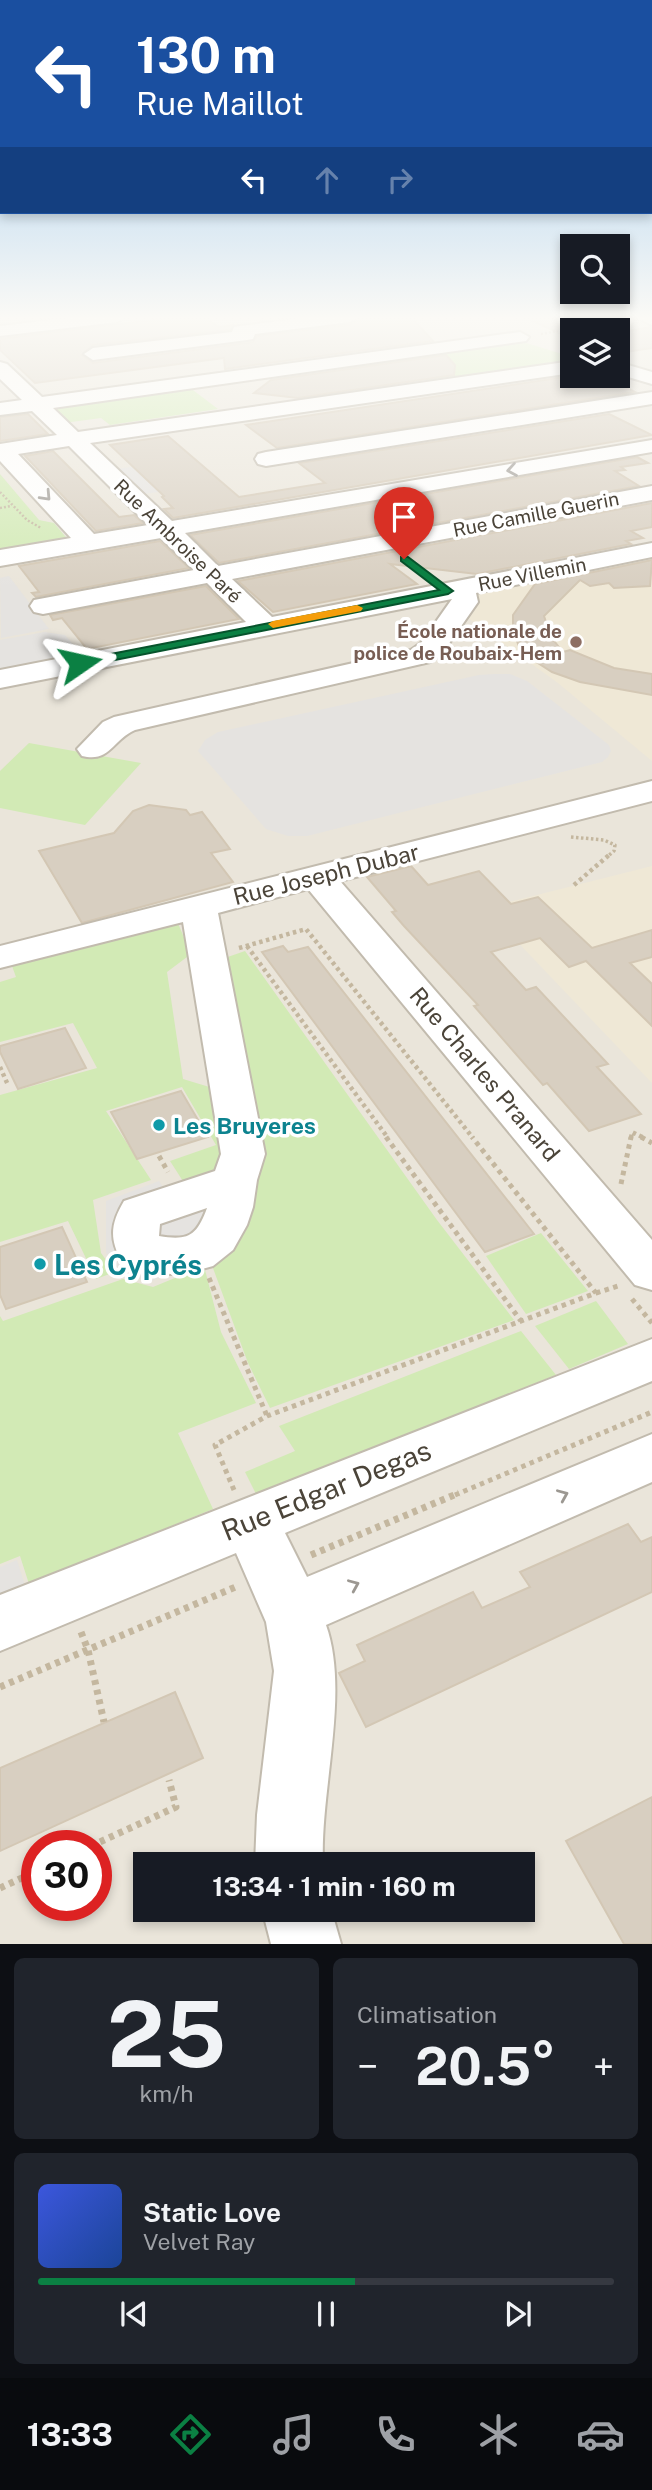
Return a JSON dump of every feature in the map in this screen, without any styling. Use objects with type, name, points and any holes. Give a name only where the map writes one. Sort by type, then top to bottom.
[{"type":"street","name":"Rue Ambroise Paré","points":[[41,408],[266,626]]},
{"type":"street","points":[[1,450],[290,408]]},
{"type":"street","points":[[461,408],[652,520]]},
{"type":"street","points":[[252,449],[488,423],[588,408]]},
{"type":"street","points":[[212,419],[284,474]]},
{"type":"street","points":[[0,558],[652,446]]},
{"type":"street","points":[[1,450],[89,543]]},
{"type":"street","points":[[303,488],[327,502],[404,559]]},
{"type":"street","name":"Rue Camille Guerin","points":[[43,606],[652,493]]},
{"type":"street","name":"Rue Villemin","points":[[0,679],[266,626],[443,585],[652,550]]},
{"type":"street","points":[[93,749],[110,731],[125,723],[420,656],[431,649],[465,602],[465,596],[443,585]]},
{"type":"street","name":"Rue Joseph Dubar","points":[[0,957],[652,791]]},
{"type":"street","name":"Rue Charles Pranard","points":[[317,877],[636,1279]]},
{"type":"street","points":[[198,905],[227,952],[243,1145],[241,1163],[233,1182],[229,1211],[221,1232],[200,1254],[167,1258],[138,1248],[134,1231],[140,1213],[233,1182]]},
{"type":"street","name":"Rue Edgar Degas","points":[[273,1553],[652,1359]]},
{"type":"street","name":"Rue Edgar Degas","points":[[0,1623],[67,1595],[273,1553],[652,1457]]},
{"type":"street","points":[[273,1553],[300,1632],[306,1670],[289,1852]]},
{"type":"street","points":[[300,1922],[306,1944]]},
{"type":"path","points":[[0,508],[12,506]]},
{"type":"path","points":[[536,821],[552,833],[615,845],[614,851],[574,886]]},
{"type":"path","points":[[273,1553],[242,1507],[215,1445],[267,1416],[596,1293],[306,929],[227,952],[521,1321]]},
{"type":"path","points":[[0,1067],[8,1085]]},
{"type":"path","points":[[621,1185],[632,1132],[652,1143]]},
{"type":"path","points":[[200,1254],[267,1416]]},
{"type":"path","points":[[636,1279],[652,1322]]},
{"type":"path","points":[[0,1687],[88,1650],[273,1553],[652,1412]]},
{"type":"path","points":[[67,1595],[88,1650],[104,1722]]},
{"type":"path","points":[[112,1836],[176,1807],[169,1780]]},
{"type":"path","points":[[0,1888],[21,1878]]},
{"type":"shaded area","points":[[0,408],[652,408],[652,1944],[0,1944]]},
{"type":"shaded area","points":[[143,465],[171,490],[138,495],[111,470]]},
{"type":"shaded area","name":"École nationale de police de Roubaix-Hem","points":[[652,555],[652,761],[558,683],[443,600]]},
{"type":"shaded area","points":[[9,576],[49,629],[1,638],[0,578]]},
{"type":"shaded area","points":[[45,632],[65,635],[76,648],[63,658],[17,665],[0,672],[0,640]]},
{"type":"shaded area","points":[[510,674],[527,681],[609,745],[611,751],[608,757],[602,762],[307,836],[288,836],[266,829],[198,751],[205,740],[218,732],[479,675]]},
{"type":"shaded area","points":[[652,866],[652,1083],[485,908]]},
{"type":"shaded area","points":[[159,1181],[169,1196],[248,1198],[198,1263],[149,1282],[121,1271],[106,1253],[106,1201]]},
{"type":"shaded area","points":[[17,1560],[28,1595],[0,1607],[0,1567]]},
{"type":"green space","points":[[48,408],[218,409],[110,425],[101,418],[64,423]]},
{"type":"green space","points":[[0,474],[39,520],[54,523],[70,542],[0,553]]},
{"type":"green space","points":[[29,743],[141,763],[85,825],[0,808],[0,771]]},
{"type":"green space","points":[[177,921],[191,954],[167,972],[183,1079],[216,1089],[230,1138],[220,1168],[188,1189],[170,1161],[216,1145],[182,1087],[106,1111],[151,1180],[93,1200],[101,1253],[115,1272],[96,1279],[68,1221],[0,1242],[0,1095],[97,1068],[73,1023],[0,1042],[0,982],[16,977],[12,966]]},
{"type":"green space","points":[[245,951],[437,1220],[514,1320],[270,1408],[248,1363],[210,1260],[229,1238],[219,960]]},
{"type":"green space","points":[[541,1233],[588,1291],[526,1314],[486,1256]]},
{"type":"green space","points":[[204,1266],[221,1332],[256,1403],[178,1433],[213,1509],[29,1584],[20,1556],[0,1564],[0,1316],[3,1321],[123,1279],[153,1287]]},
{"type":"green space","points":[[596,1301],[628,1344],[569,1369],[535,1326]]},
{"type":"green space","points":[[521,1331],[556,1375],[256,1494],[245,1472],[295,1451],[279,1426]]},
{"type":"building","points":[[361,408],[535,408],[277,448],[246,425]]},
{"type":"building","points":[[28,414],[48,434],[0,441],[0,417]]},
{"type":"building","points":[[609,414],[652,435],[173,518],[164,509],[173,508],[162,497],[164,496],[110,445],[168,436],[239,497],[325,483],[299,463]]},
{"type":"building","points":[[53,451],[119,517],[134,515],[143,523],[96,531],[25,456]]},
{"type":"building","points":[[637,457],[648,463],[621,467],[625,470],[615,471],[639,486],[219,563],[190,535]]},
{"type":"building","points":[[652,503],[652,527],[631,531],[643,538],[626,541],[631,544],[477,574],[390,564],[417,584],[273,612],[238,581]]},
{"type":"building","points":[[160,541],[189,568],[36,597],[32,593],[39,592],[19,566]]},
{"type":"building","points":[[652,560],[650,586],[614,588],[609,583],[590,586],[580,580],[544,616],[551,637],[563,652],[570,650],[614,668],[652,674],[652,695],[580,682],[552,672],[521,652],[513,630],[513,615],[535,584]]},
{"type":"building","points":[[206,586],[239,619],[87,649],[62,618],[53,620],[50,615]]},
{"type":"building","points":[[149,805],[186,810],[190,815],[202,812],[230,849],[211,853],[233,882],[82,923],[39,851],[114,833],[133,811]]},
{"type":"building","points":[[411,866],[428,885],[479,871],[511,904],[538,897],[592,948],[652,930],[652,957],[630,963],[652,984],[652,1026],[586,961],[569,967],[540,938],[491,952],[526,990],[536,987],[608,1064],[597,1067],[641,1114],[589,1131],[547,1083],[543,1085],[474,1006],[478,1005],[392,912],[396,911],[367,877]]},
{"type":"building","points":[[283,946],[288,952],[308,947],[534,1234],[485,1252],[262,952]]},
{"type":"building","points":[[65,1028],[86,1068],[18,1089],[0,1052],[0,1046]]},
{"type":"building","name":"Les Bruyeres","points":[[181,1091],[208,1137],[137,1159],[111,1112]]},
{"type":"building","name":"Les Cyprés","points":[[62,1227],[87,1282],[6,1309],[0,1295],[0,1247]]},
{"type":"building","points":[[628,1524],[641,1542],[652,1537],[652,1592],[366,1727],[339,1673],[365,1661],[357,1645],[473,1592],[482,1608],[530,1587],[520,1572]]},
{"type":"building","points":[[175,1692],[203,1758],[46,1830],[21,1830],[21,1841],[0,1851],[0,1768]]},
{"type":"building","points":[[652,1797],[652,1944],[624,1944],[566,1841]]},
{"type":"slow traffic","points":[[273,624],[357,608]]},
{"type":"place","name":"École nationale de police de Roubaix-Hem","points":[[576,642]]},
{"type":"place","name":"Les Bruyeres","points":[[159,1125]]},
{"type":"place","name":"Les Cyprés","points":[[40,1264]]},
{"type":"route","points":[[80,663],[448,591],[404,559]]}]
